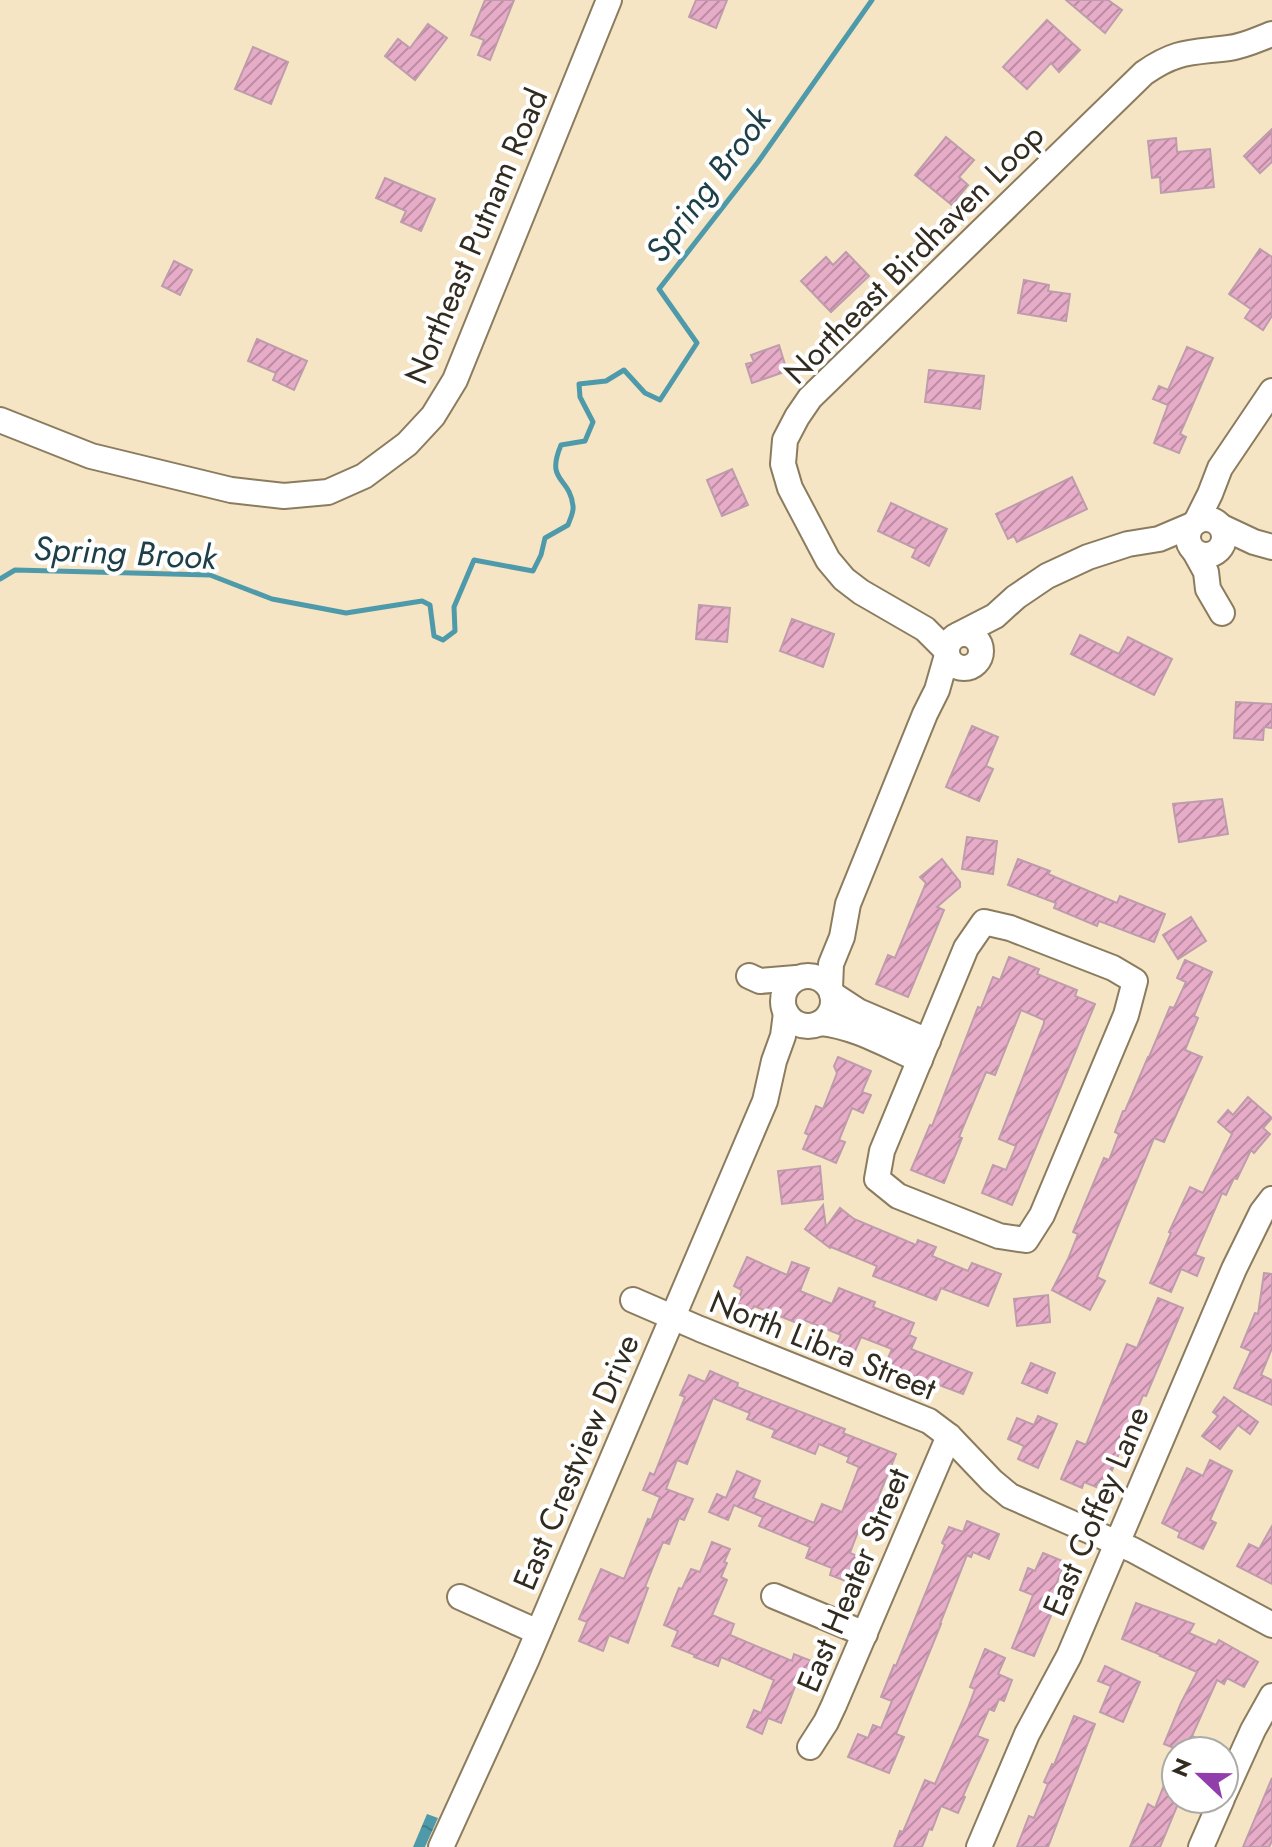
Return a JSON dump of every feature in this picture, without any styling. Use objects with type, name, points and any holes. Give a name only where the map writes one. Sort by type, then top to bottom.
[{"type":"street","name":"Northeast Putnam Road","points":[[0,420],[91,456],[231,490],[284,496],[328,492],[364,476],[407,444],[433,416],[455,380],[609,0]]},
{"type":"street","name":"Northeast Birdhaven Loop","points":[[954,649],[861,592],[844,579],[828,560],[790,488],[783,464],[785,440],[810,398],[1144,73],[1177,55],[1200,49],[1249,44],[1272,34]]},
{"type":"street","points":[[1222,613],[1208,589],[1206,541],[1210,494],[1220,468],[1272,391]]},
{"type":"street","points":[[818,1024],[831,1010],[831,964],[842,937],[848,904],[954,649],[1016,597],[1047,576],[1088,557],[1128,544],[1159,539],[1263,544]]},
{"type":"street","points":[[954,649],[968,668],[977,663],[995,616]]},
{"type":"street","points":[[785,1010],[784,991],[816,959],[828,932],[848,904]]},
{"type":"street","points":[[984,922],[1010,928],[1098,962],[1135,981],[1126,1015],[1048,1201],[1026,1240],[999,1236],[898,1196],[877,1179],[882,1151],[924,1050],[966,948],[984,922]]},
{"type":"street","points":[[818,977],[858,1011],[924,1050],[837,1024],[798,1024],[755,978],[818,977]]},
{"type":"street","name":"East Crestview Drive","points":[[765,1101],[783,1036],[785,1010]]},
{"type":"street","name":"East Crestview Drive","points":[[441,1847],[497,1727],[765,1101],[788,1066],[799,1042],[818,1024]]},
{"type":"street","name":"East Coffey Lane","points":[[979,1847],[1027,1734],[1069,1656],[1234,1269],[1262,1212],[1272,1199]]},
{"type":"street","name":"North Libra Street","points":[[633,1300],[929,1421],[949,1436],[1010,1496],[1118,1543],[1272,1625]]},
{"type":"street","name":"East Heater Street","points":[[810,1747],[826,1722],[949,1436]]},
{"type":"street","points":[[774,1596],[865,1634]]},
{"type":"street","points":[[460,1597],[538,1632]]},
{"type":"street","points":[[1240,1759],[1272,1696]]},
{"type":"street","points":[[1201,1847],[1215,1815]]},
{"type":"water","points":[[427,1814],[438,1818],[425,1847],[413,1847]]},
{"type":"building","points":[[485,0],[514,0],[490,60],[478,55],[484,40],[471,35]]},
{"type":"building","points":[[696,0],[727,0],[716,28],[689,17]]},
{"type":"building","points":[[1066,0],[1108,0],[1122,10],[1105,33]]},
{"type":"building","points":[[1047,20],[1080,50],[1059,72],[1051,63],[1027,89],[1003,67]]},
{"type":"building","points":[[428,24],[447,38],[415,80],[385,56],[398,39],[410,48]]},
{"type":"building","points":[[253,47],[288,62],[271,104],[235,89]]},
{"type":"building","points":[[1272,129],[1272,162],[1260,173],[1244,156]]},
{"type":"building","points":[[946,137],[974,160],[959,177],[968,185],[952,205],[915,175]]},
{"type":"building","points":[[1176,138],[1177,152],[1210,149],[1214,187],[1161,193],[1160,177],[1152,178],[1148,141]]},
{"type":"building","points":[[385,178],[435,199],[421,231],[401,222],[406,211],[376,198]]},
{"type":"building","points":[[1260,249],[1272,257],[1272,316],[1263,330],[1245,318],[1251,309],[1229,294]]},
{"type":"building","points":[[846,252],[869,276],[831,312],[801,281],[826,257],[833,265]]},
{"type":"building","points":[[174,261],[192,270],[180,295],[162,286]]},
{"type":"building","points":[[1024,280],[1049,285],[1048,291],[1070,294],[1066,321],[1018,313]]},
{"type":"building","points":[[257,339],[307,361],[294,390],[273,380],[276,373],[248,361]]},
{"type":"building","points":[[779,345],[787,371],[752,383],[746,364],[754,362],[751,355]]},
{"type":"building","points":[[1187,347],[1213,358],[1180,434],[1186,437],[1179,453],[1154,443],[1168,405],[1153,399],[1159,386],[1168,390]]},
{"type":"building","points":[[929,370],[984,376],[980,409],[925,402]]},
{"type":"building","points":[[732,469],[748,505],[722,516],[707,480]]},
{"type":"building","points":[[1072,477],[1087,509],[1017,542],[1014,536],[1008,539],[996,514]]},
{"type":"building","points":[[891,503],[947,529],[929,566],[912,557],[916,549],[878,531]]},
{"type":"building","points":[[699,605],[730,608],[727,642],[696,639]]},
{"type":"building","points":[[792,619],[834,634],[823,667],[780,651]]},
{"type":"building","points":[[1080,635],[1119,654],[1128,637],[1172,659],[1154,695],[1071,654]]},
{"type":"building","points":[[1236,702],[1272,704],[1272,728],[1264,727],[1263,740],[1234,738]]},
{"type":"building","points":[[972,726],[998,737],[986,766],[993,769],[979,801],[946,787]]},
{"type":"building","points":[[1222,799],[1228,834],[1179,842],[1173,804]]},
{"type":"building","points":[[967,837],[997,841],[993,874],[962,869]]},
{"type":"building","points":[[942,859],[960,882],[960,887],[937,907],[944,910],[908,997],[876,984],[888,955],[895,958],[926,883],[920,877]]},
{"type":"building","points":[[1018,859],[1117,903],[1120,896],[1165,914],[1154,942],[1099,921],[1097,926],[1054,908],[1056,903],[1008,885]]},
{"type":"building","points":[[1191,917],[1206,941],[1178,959],[1163,935]]},
{"type":"building","points":[[1009,957],[1039,969],[1037,974],[1077,990],[1075,996],[1095,1004],[1012,1205],[982,1193],[993,1165],[1006,1170],[1016,1146],[999,1139],[1044,1023],[1044,1020],[1021,1010],[995,1075],[986,1072],[944,1183],[911,1170],[932,1126],[978,1007],[981,1008],[993,977],[1000,980]]},
{"type":"building","points":[[1185,960],[1212,972],[1194,1016],[1198,1018],[1185,1050],[1202,1057],[1164,1142],[1154,1138],[1097,1277],[1105,1281],[1090,1310],[1052,1290],[1078,1234],[1073,1232],[1104,1158],[1109,1160],[1119,1134],[1115,1132],[1123,1111],[1170,1007],[1174,1008],[1186,982],[1177,978]]},
{"type":"building","points":[[838,1057],[871,1071],[862,1092],[871,1095],[863,1113],[852,1108],[839,1140],[845,1142],[836,1163],[803,1149],[809,1135],[805,1133],[816,1106],[823,1109],[837,1073],[834,1066]]},
{"type":"building","points":[[1248,1097],[1272,1118],[1263,1128],[1270,1134],[1254,1153],[1251,1150],[1237,1179],[1234,1178],[1226,1195],[1222,1193],[1195,1255],[1204,1258],[1197,1276],[1181,1269],[1171,1292],[1150,1283],[1190,1187],[1203,1193],[1232,1134],[1218,1122],[1228,1110],[1233,1115]]},
{"type":"building","points":[[820,1166],[823,1199],[782,1204],[778,1171]]},
{"type":"building","points":[[823,1205],[826,1227],[840,1208],[854,1219],[916,1245],[918,1240],[936,1247],[932,1256],[968,1271],[972,1263],[1001,1274],[988,1306],[941,1288],[936,1300],[873,1276],[877,1266],[830,1248],[805,1229]]},
{"type":"building","points":[[747,1257],[787,1275],[792,1262],[809,1268],[800,1291],[832,1304],[839,1288],[875,1302],[873,1307],[914,1323],[909,1335],[916,1338],[911,1349],[972,1373],[963,1394],[885,1365],[892,1349],[861,1337],[855,1351],[837,1344],[841,1335],[804,1320],[802,1325],[754,1306],[752,1310],[737,1303],[742,1290],[734,1286]]},
{"type":"building","points":[[1264,1273],[1272,1274],[1272,1348],[1261,1375],[1272,1380],[1272,1405],[1234,1388],[1251,1351],[1241,1347],[1255,1313],[1258,1314]]},
{"type":"building","points":[[1048,1295],[1050,1322],[1017,1326],[1014,1299]]},
{"type":"building","points":[[1158,1298],[1183,1308],[1106,1485],[1098,1482],[1096,1487],[1084,1482],[1082,1488],[1061,1479],[1077,1441],[1086,1445],[1127,1344],[1137,1348]]},
{"type":"building","points":[[1031,1363],[1055,1373],[1047,1393],[1022,1383]]},
{"type":"building","points":[[710,1371],[738,1383],[737,1387],[845,1429],[843,1433],[896,1454],[878,1498],[883,1500],[871,1530],[860,1526],[850,1553],[862,1558],[855,1574],[852,1572],[848,1582],[830,1575],[832,1568],[806,1558],[810,1547],[759,1526],[763,1517],[734,1505],[728,1520],[709,1512],[717,1494],[726,1498],[737,1471],[760,1481],[753,1498],[814,1523],[822,1504],[842,1512],[859,1467],[847,1462],[849,1457],[819,1444],[815,1454],[772,1437],[775,1430],[747,1419],[750,1413],[713,1398],[687,1464],[677,1460],[666,1489],[693,1499],[684,1520],[679,1518],[669,1544],[663,1542],[628,1643],[609,1635],[603,1651],[579,1641],[587,1622],[579,1619],[601,1569],[624,1579],[648,1519],[651,1520],[660,1497],[643,1490],[650,1473],[654,1475],[685,1397],[680,1395],[689,1375],[705,1382]]},
{"type":"building","points":[[1224,1397],[1258,1422],[1250,1434],[1238,1425],[1220,1449],[1202,1436],[1218,1416],[1213,1412]]},
{"type":"building","points":[[1038,1416],[1057,1424],[1038,1468],[1018,1459],[1024,1446],[1008,1439],[1017,1418],[1034,1425]]},
{"type":"building","points":[[1210,1460],[1232,1471],[1210,1520],[1216,1523],[1203,1549],[1178,1537],[1180,1532],[1162,1523],[1187,1468],[1203,1476]]},
{"type":"building","points":[[967,1521],[999,1534],[989,1559],[973,1552],[971,1557],[967,1555],[896,1734],[904,1737],[889,1773],[848,1757],[858,1734],[868,1738],[873,1725],[881,1728],[892,1701],[881,1697],[945,1545],[942,1543],[949,1527],[963,1532]]},
{"type":"building","points":[[1272,1526],[1272,1584],[1237,1566],[1249,1544],[1259,1549]]},
{"type":"building","points":[[712,1542],[730,1549],[721,1577],[727,1580],[712,1615],[734,1624],[730,1635],[792,1661],[794,1654],[814,1662],[807,1679],[799,1676],[781,1723],[768,1718],[762,1734],[747,1727],[754,1710],[761,1713],[774,1680],[721,1657],[718,1666],[672,1646],[678,1631],[664,1625],[679,1588],[682,1589],[691,1569],[700,1572]]},
{"type":"building","points":[[1043,1553],[1065,1562],[1057,1582],[1064,1585],[1034,1656],[1012,1648],[1033,1595],[1020,1590],[1028,1568],[1035,1571]]},
{"type":"building","points":[[1136,1603],[1194,1624],[1189,1633],[1216,1645],[1219,1640],[1258,1662],[1244,1687],[1227,1678],[1224,1684],[1217,1680],[1192,1735],[1168,1735],[1197,1672],[1122,1639]]},
{"type":"building","points":[[985,1649],[1005,1658],[998,1674],[1012,1680],[1004,1701],[999,1699],[994,1711],[989,1709],[977,1736],[988,1740],[958,1813],[941,1806],[922,1847],[894,1847],[925,1780],[935,1784],[968,1708],[975,1689],[970,1687]]},
{"type":"building","points":[[1105,1666],[1140,1682],[1123,1722],[1100,1712],[1111,1686],[1098,1681]]},
{"type":"building","points":[[1074,1716],[1095,1724],[1048,1847],[1017,1847],[1029,1816],[1034,1818],[1048,1784],[1044,1782]]},
{"type":"building","points":[[1272,1778],[1272,1841],[1269,1847],[1243,1847]]},
{"type":"building","points":[[1160,1795],[1160,1815],[1173,1815],[1160,1847],[1130,1847],[1148,1804],[1155,1808]]},
{"type":"waterway","name":"Spring Brook","points":[[0,579],[15,570],[210,575],[272,599],[346,613],[422,601],[430,605],[434,636],[443,640],[455,631],[454,607],[474,560],[533,571],[545,538],[568,525],[573,506],[568,489],[557,473],[557,457],[561,445],[585,441],[593,422],[580,397],[579,384],[606,381],[624,370],[645,393],[660,400],[697,343],[659,289],[758,162],[872,0]]}]
